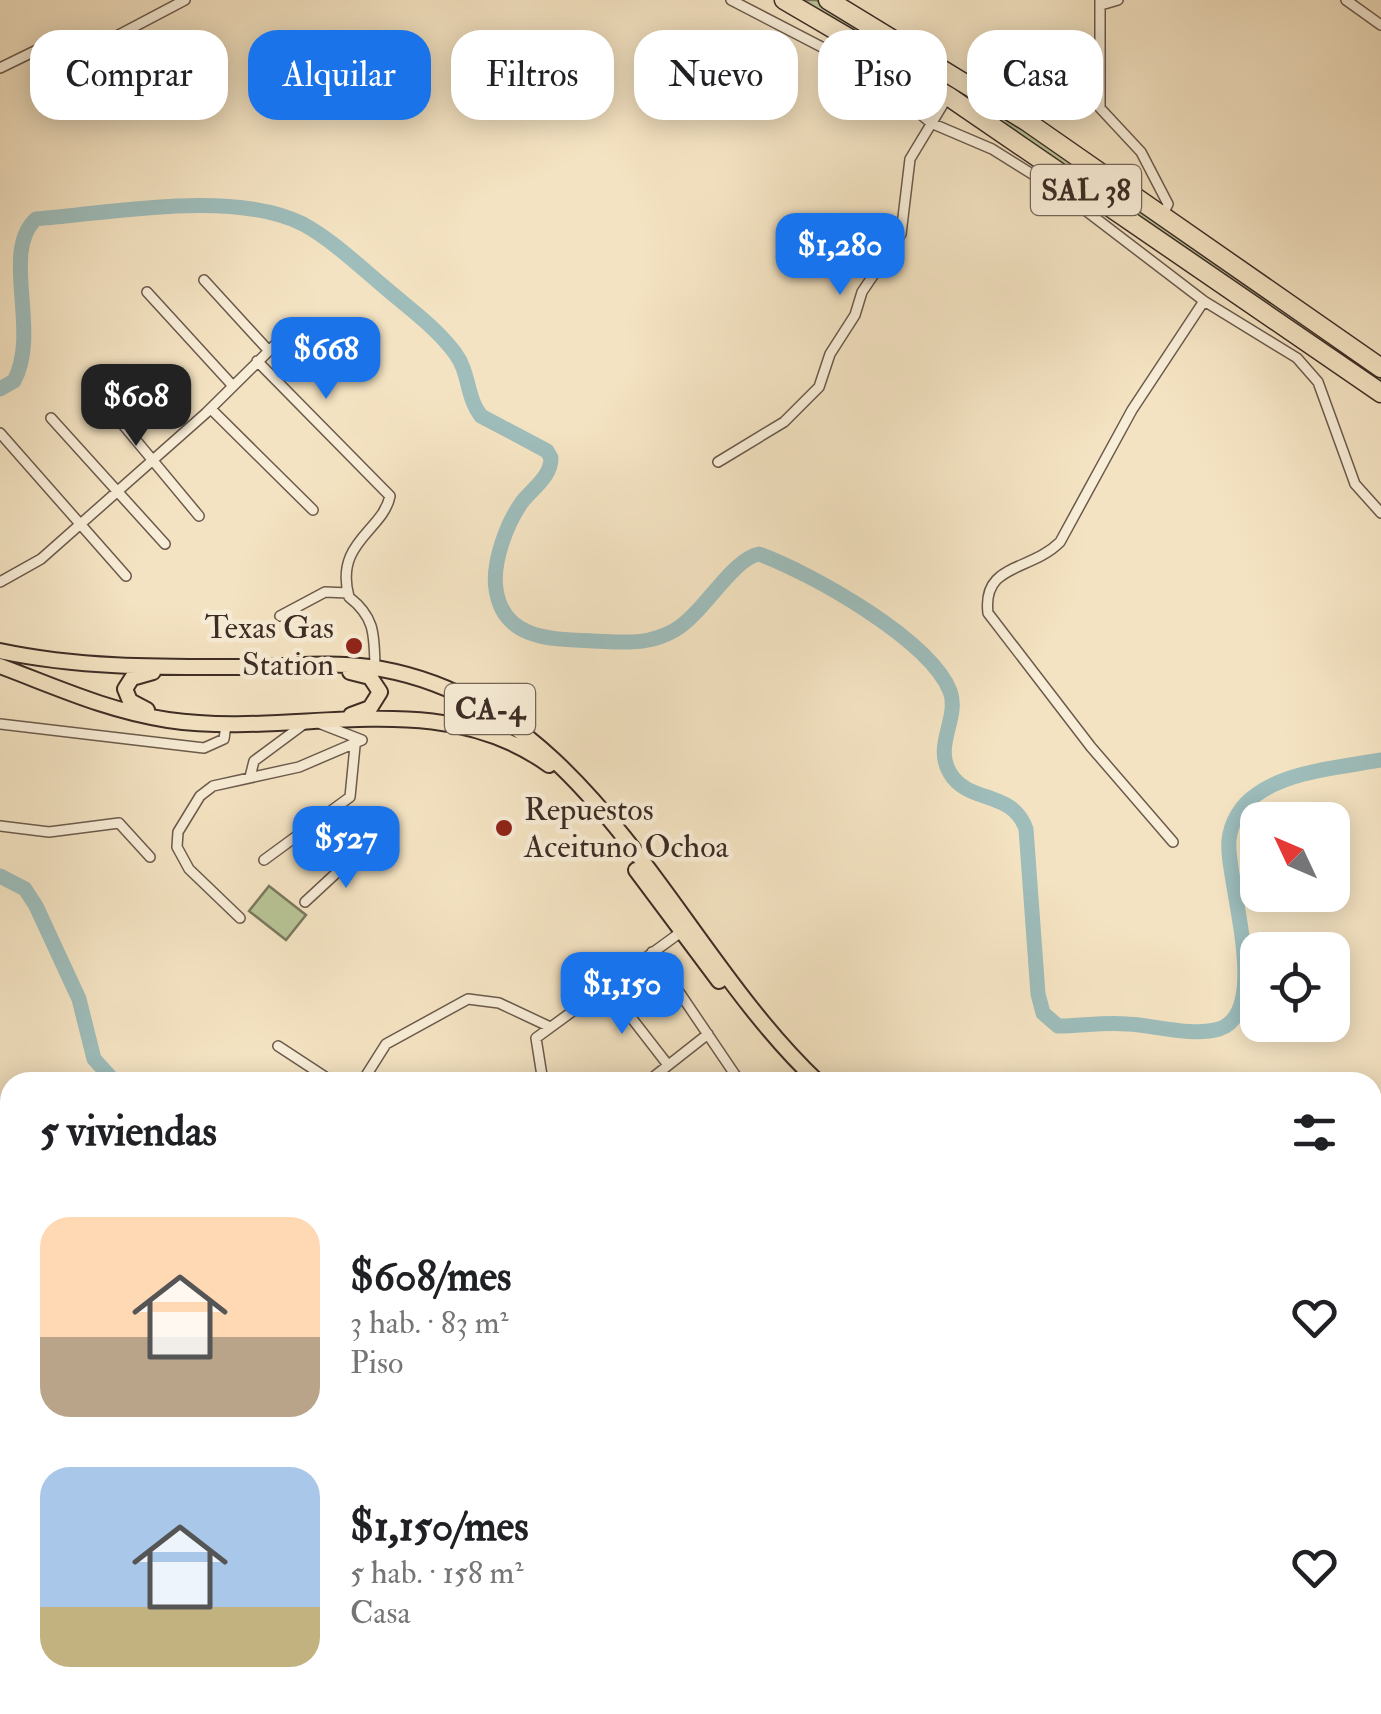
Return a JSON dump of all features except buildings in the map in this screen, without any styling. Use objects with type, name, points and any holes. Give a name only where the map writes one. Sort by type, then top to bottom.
[{"type":"highway","name":"SAL 38","points":[[784,0],[948,96],[1381,393]]},
{"type":"highway","name":"SAL 38","points":[[828,0],[989,97],[1381,368]]},
{"type":"main road","name":"CA-4","points":[[0,651],[58,662],[375,668],[453,690],[518,728],[582,788],[761,1019],[809,1072]]},
{"type":"main road","name":"CA-4","points":[[0,666],[88,702],[168,720],[262,726],[441,719],[487,730],[536,756],[570,785],[681,932],[796,1072]]},
{"type":"main road","points":[[168,720],[130,701],[126,685],[137,675],[188,666]]},
{"type":"main road","points":[[326,723],[370,708],[380,692],[370,677],[329,666]]},
{"type":"street","points":[[0,68],[39,49],[110,40],[185,0]]},
{"type":"street","points":[[731,0],[870,72],[931,123],[992,150],[1064,194],[1204,300],[1284,349],[1312,372],[1354,484],[1381,513]]},
{"type":"street","points":[[1118,0],[1101,2],[1100,108],[1141,152],[1168,204],[1162,217]]},
{"type":"street","points":[[1346,0],[1381,25]]},
{"type":"street","points":[[718,462],[784,422],[818,387],[836,341],[855,315],[862,292],[901,234],[910,159],[948,96]]},
{"type":"street","points":[[204,280],[268,350]]},
{"type":"street","points":[[147,292],[233,386]]},
{"type":"street","points":[[1173,842],[1091,747],[999,628],[988,613],[986,597],[994,580],[1049,552],[1060,542],[1132,410],[1204,300]]},
{"type":"street","points":[[0,582],[41,559],[211,409],[284,335]]},
{"type":"street","points":[[258,361],[390,496],[354,546],[348,594]]},
{"type":"street","points":[[105,403],[199,516]]},
{"type":"street","points":[[211,409],[313,510]]},
{"type":"street","points":[[51,418],[165,544]]},
{"type":"street","points":[[0,433],[126,576]]},
{"type":"street","points":[[280,616],[325,592],[348,594],[369,616],[374,628],[375,668]]},
{"type":"street","points":[[240,918],[189,869],[176,839],[206,790],[299,766],[362,740],[326,723]]},
{"type":"street","points":[[0,724],[204,748],[224,740],[226,725]]},
{"type":"street","points":[[250,778],[254,760],[304,724]]},
{"type":"street","points":[[262,726],[273,735],[272,746]]},
{"type":"street","points":[[264,860],[350,796],[355,746]]},
{"type":"street","points":[[0,826],[49,832],[119,823],[150,857]]},
{"type":"street","points":[[309,829],[340,871]]},
{"type":"street","points":[[304,902],[360,851]]},
{"type":"street","points":[[541,1072],[536,1038],[681,932]]},
{"type":"street","points":[[652,952],[731,1072]]},
{"type":"street","points":[[606,984],[668,1065]]},
{"type":"street","points":[[368,1072],[386,1044],[468,999],[499,1003],[548,1026]]},
{"type":"street","points":[[659,1072],[708,1034]]},
{"type":"street","points":[[278,1046],[317,1072]]},
{"type":"green space","points":[[795,0],[817,0],[867,30],[840,30]]},
{"type":"green space","points":[[947,77],[967,91],[967,114],[947,100]]},
{"type":"green space","points":[[977,120],[1010,120],[1381,373],[1381,387]]},
{"type":"green space","points":[[269,886],[306,915],[286,940],[249,911]]},
{"type":"waterway","points":[[0,389],[14,381],[21,361],[21,251],[26,233],[36,219],[208,205],[275,213],[314,230],[447,343],[460,361],[481,416],[547,451],[551,458],[545,477],[511,521],[496,567],[501,606],[519,628],[562,639],[655,639],[686,622],[738,566],[759,554],[837,592],[919,650],[950,691],[952,711],[944,752],[950,773],[968,789],[1011,808],[1026,829],[1038,994],[1043,1013],[1058,1026],[1118,1024],[1197,1032],[1219,1029],[1235,1018],[1243,998],[1245,972],[1229,840],[1238,814],[1256,795],[1284,780],[1381,760]]},
{"type":"waterway","points":[[0,876],[25,889],[36,906],[79,999],[94,1059],[106,1072]]},
{"type":"place","name":"Texas Gas Station","points":[[354,646]]},
{"type":"place","name":"Repuestos Aceituno Ochoa","points":[[504,828]]}]
